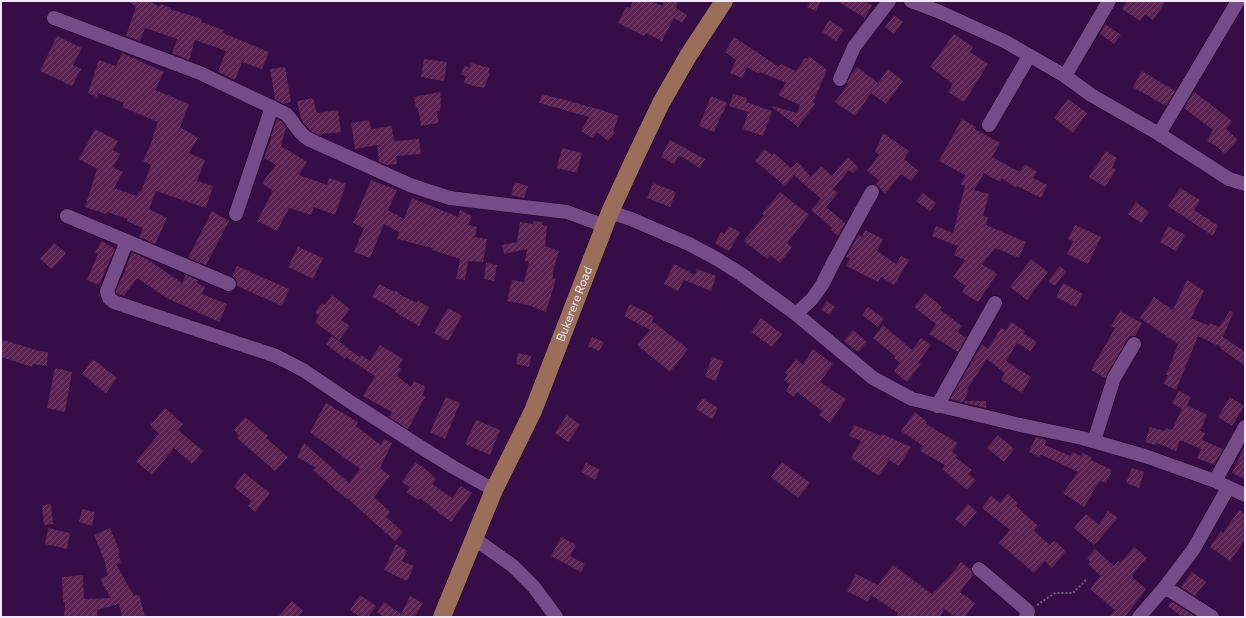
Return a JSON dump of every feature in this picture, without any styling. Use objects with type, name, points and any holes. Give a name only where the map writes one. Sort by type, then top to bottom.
[{"type":"main road","name":"Bukerere Road","points":[[442,617],[494,490],[532,412],[608,219],[661,103],[688,56],[724,1]]},
{"type":"street","points":[[840,79],[854,47],[889,1]]},
{"type":"street","points":[[911,1],[940,12],[1006,42],[1064,76],[1091,95],[1159,134],[1229,179],[1245,184]]},
{"type":"street","points":[[1064,76],[1110,1]]},
{"type":"street","points":[[1159,134],[1238,1]]},
{"type":"street","points":[[54,18],[200,73],[286,114],[292,120],[301,135],[308,139],[410,185],[450,198],[638,222],[688,244],[717,259],[741,274],[796,314],[873,378],[912,399],[1094,441],[1145,456],[1215,481],[1245,495]]},
{"type":"street","points":[[989,125],[1029,56]]},
{"type":"street","points":[[236,214],[272,107]]},
{"type":"street","points":[[796,314],[812,299],[822,285],[872,192]]},
{"type":"street","points":[[68,216],[229,284]]},
{"type":"street","points":[[127,241],[107,292],[109,298],[114,302],[276,356],[303,370],[453,467],[494,490]]},
{"type":"street","points":[[937,406],[995,302]]},
{"type":"street","points":[[1094,441],[1114,378],[1134,344]]},
{"type":"street","points":[[1215,481],[1245,427]]},
{"type":"street","points":[[1139,617],[1165,587],[1193,550],[1228,488]]},
{"type":"street","points":[[474,539],[513,566],[534,586],[556,617]]},
{"type":"street","points":[[979,569],[1027,614]]},
{"type":"street","points":[[1165,587],[1212,617]]},
{"type":"path","points":[[1027,614],[1055,593],[1073,593],[1087,579]]},
{"type":"building","points":[[128,1],[150,1],[159,7],[160,4],[171,8],[170,9],[202,19],[201,22],[224,30],[223,33],[269,52],[262,69],[242,62],[235,80],[218,72],[226,51],[195,40],[189,60],[172,53],[177,39],[145,28],[140,41],[126,36],[136,7]]},
{"type":"building","points":[[633,1],[651,1],[662,6],[664,1],[679,1],[676,8],[687,15],[682,23],[674,18],[662,41],[646,33],[644,36],[618,23],[626,7],[630,8]]},
{"type":"building","points":[[810,1],[821,1],[816,11],[807,7]]},
{"type":"building","points":[[837,1],[865,1],[872,5],[865,18]]},
{"type":"building","points":[[1127,1],[1166,1],[1153,20],[1145,14],[1140,21],[1122,9]]},
{"type":"building","points":[[894,15],[903,22],[894,34],[885,27]]},
{"type":"building","points":[[829,20],[844,30],[836,41],[822,32]]},
{"type":"building","points":[[1105,24],[1121,35],[1114,44],[1100,34]]},
{"type":"building","points":[[954,34],[973,47],[970,52],[988,64],[964,102],[948,92],[953,84],[930,67]]},
{"type":"building","points":[[57,36],[82,48],[73,65],[81,69],[72,86],[40,71]]},
{"type":"building","points":[[734,37],[779,67],[781,64],[796,71],[805,58],[808,59],[809,56],[827,70],[813,102],[815,104],[798,127],[772,107],[797,113],[800,105],[778,95],[786,83],[760,72],[759,74],[747,67],[742,78],[730,73],[736,60],[725,52]]},
{"type":"building","points":[[122,53],[164,72],[155,90],[189,104],[180,127],[198,138],[189,153],[205,160],[197,181],[213,186],[206,208],[156,191],[149,209],[167,218],[155,244],[139,237],[143,228],[127,221],[128,219],[85,207],[97,169],[79,159],[95,129],[118,141],[113,150],[120,154],[113,167],[123,172],[114,188],[137,196],[139,191],[141,192],[151,165],[143,161],[153,139],[152,138],[158,122],[122,107],[124,103],[98,93],[97,97],[88,93],[99,60],[116,66]]},
{"type":"building","points":[[424,59],[447,62],[444,81],[421,77]]},
{"type":"building","points":[[471,63],[490,68],[488,72],[490,73],[484,88],[464,83],[466,76],[461,75],[464,66],[470,67]]},
{"type":"building","points":[[285,67],[291,102],[284,104],[275,99],[270,69]]},
{"type":"building","points":[[857,67],[878,83],[888,69],[903,81],[886,104],[871,93],[855,116],[835,102],[848,84],[850,76]]},
{"type":"building","points":[[1142,71],[1175,91],[1166,106],[1133,87]]},
{"type":"building","points":[[440,92],[440,111],[437,111],[438,123],[421,126],[418,108],[416,108],[414,97]]},
{"type":"building","points":[[1194,92],[1232,121],[1226,129],[1238,140],[1225,154],[1216,146],[1207,141],[1213,130],[1184,108]]},
{"type":"building","points":[[542,94],[619,116],[613,131],[615,133],[608,141],[597,132],[593,138],[581,131],[589,117],[539,103]]},
{"type":"building","points":[[733,94],[747,98],[746,102],[772,111],[763,136],[743,129],[748,112],[729,106]]},
{"type":"building","points":[[711,96],[727,103],[714,132],[699,126]]},
{"type":"building","points":[[313,98],[317,113],[338,110],[341,132],[321,134],[322,136],[312,132],[305,125],[301,119],[297,101]]},
{"type":"building","points":[[1068,99],[1087,113],[1073,133],[1054,118]]},
{"type":"building","points":[[277,119],[281,121],[286,128],[281,146],[307,162],[299,175],[327,185],[329,178],[346,184],[335,215],[314,207],[311,215],[289,208],[277,231],[257,221],[273,191],[262,183],[276,165],[264,158]]},
{"type":"building","points":[[962,119],[976,127],[975,129],[1000,143],[992,157],[1020,172],[1025,164],[1037,172],[1033,178],[1047,185],[1041,198],[1017,186],[1016,188],[1002,178],[1000,182],[984,173],[974,190],[989,194],[983,216],[988,217],[986,225],[1026,242],[1019,258],[995,248],[982,264],[997,274],[978,302],[962,292],[966,286],[953,277],[965,260],[954,255],[958,246],[932,236],[936,226],[953,233],[965,186],[961,184],[965,175],[939,161]]},
{"type":"building","points":[[369,120],[371,129],[392,126],[394,141],[419,139],[421,154],[396,156],[397,164],[387,165],[379,162],[377,145],[355,149],[351,123]]},
{"type":"building","points":[[883,133],[909,151],[904,159],[919,171],[911,181],[901,174],[885,194],[876,184],[879,180],[867,171],[879,155],[875,152]]},
{"type":"building","points":[[670,140],[705,159],[700,168],[679,155],[674,164],[661,157]]},
{"type":"building","points":[[562,148],[582,153],[577,173],[557,168]]},
{"type":"building","points":[[764,149],[772,155],[774,153],[791,168],[798,162],[811,177],[821,166],[832,176],[848,157],[858,167],[853,173],[849,170],[833,189],[838,193],[826,207],[845,223],[838,236],[831,230],[832,228],[811,210],[821,199],[794,175],[785,186],[755,161]]},
{"type":"building","points":[[1106,151],[1117,158],[1112,167],[1116,170],[1105,187],[1089,177]]},
{"type":"building","points":[[371,180],[397,190],[388,210],[404,219],[412,198],[458,217],[460,210],[472,216],[468,225],[477,227],[475,237],[487,239],[483,262],[468,261],[465,280],[456,279],[460,259],[432,250],[432,248],[397,239],[399,232],[384,224],[370,258],[354,252],[364,228],[353,223]]},
{"type":"building","points":[[515,182],[528,186],[524,198],[511,195]]},
{"type":"building","points":[[653,183],[676,192],[670,207],[647,198]]},
{"type":"building","points":[[1180,188],[1200,200],[1194,210],[1218,225],[1213,236],[1168,206]]},
{"type":"building","points":[[780,192],[809,215],[787,243],[792,247],[780,263],[770,255],[767,259],[744,241],[764,215],[762,214]]},
{"type":"building","points":[[923,193],[936,203],[930,211],[916,201]]},
{"type":"building","points":[[1136,202],[1149,212],[1141,223],[1128,214]]},
{"type":"building","points":[[212,211],[229,221],[206,265],[188,258]]},
{"type":"building","points":[[534,221],[543,222],[542,225],[547,226],[545,246],[559,251],[552,278],[556,279],[546,312],[528,305],[507,301],[512,280],[524,282],[529,262],[525,261],[527,249],[504,254],[502,245],[517,242],[520,222],[533,224]]},
{"type":"building","points":[[1075,225],[1101,237],[1088,264],[1067,254],[1073,241],[1068,239]]},
{"type":"building","points":[[729,226],[740,232],[729,251],[715,243],[721,232],[724,234]]},
{"type":"building","points":[[1168,226],[1185,235],[1176,251],[1160,242]]},
{"type":"building","points":[[865,230],[883,239],[877,251],[896,264],[901,256],[909,260],[894,285],[881,277],[878,282],[846,266],[850,259],[846,257],[859,234],[862,237]]},
{"type":"building","points":[[102,241],[115,249],[99,285],[87,280],[98,254],[95,252]]},
{"type":"building","points":[[54,243],[66,253],[52,269],[40,259]]},
{"type":"building","points":[[298,247],[323,258],[313,279],[288,267]]},
{"type":"building","points":[[132,252],[147,259],[182,283],[186,275],[198,280],[197,283],[205,287],[202,294],[227,304],[219,322],[167,298],[137,278],[124,296],[116,293],[126,271],[125,270]]},
{"type":"building","points":[[1031,259],[1048,272],[1027,300],[1010,287]]},
{"type":"building","points":[[486,263],[497,265],[494,281],[484,279]]},
{"type":"building","points":[[674,264],[695,275],[697,269],[716,276],[711,291],[684,280],[678,291],[664,284]]},
{"type":"building","points":[[237,266],[289,289],[282,306],[237,286],[236,279],[232,276]]},
{"type":"building","points":[[1060,266],[1066,271],[1055,286],[1048,281]]},
{"type":"building","points":[[1187,280],[1204,291],[1191,318],[1209,326],[1210,323],[1219,327],[1230,311],[1233,313],[1223,337],[1245,352],[1245,366],[1220,348],[1221,347],[1198,336],[1176,390],[1164,384],[1178,344],[1140,318],[1154,297],[1173,310]]},
{"type":"building","points":[[1063,283],[1083,294],[1076,307],[1056,297]]},
{"type":"building","points":[[379,284],[394,292],[395,290],[401,295],[417,303],[418,301],[429,307],[419,326],[395,312],[396,310],[372,297]]},
{"type":"building","points":[[925,293],[942,307],[940,310],[962,326],[958,332],[966,338],[958,352],[929,334],[936,324],[914,307]]},
{"type":"building","points":[[332,295],[350,309],[341,320],[350,326],[339,340],[315,322],[319,316],[315,312],[322,303],[325,305]]},
{"type":"building","points":[[827,301],[835,307],[829,315],[821,309]]},
{"type":"building","points":[[630,304],[654,317],[652,321],[688,349],[670,372],[637,345],[650,330],[624,316]]},
{"type":"building","points":[[868,307],[884,319],[878,327],[862,315]]},
{"type":"building","points":[[448,308],[462,316],[448,341],[434,333]]},
{"type":"building","points":[[1120,311],[1142,323],[1135,336],[1130,336],[1127,340],[1105,378],[1091,370],[1115,328],[1111,326]]},
{"type":"building","points":[[761,318],[782,334],[772,347],[751,332]]},
{"type":"building","points":[[1011,322],[1025,331],[1023,333],[1037,342],[1030,351],[1017,343],[1006,361],[1031,377],[1022,393],[1001,380],[1005,373],[987,359],[967,389],[969,390],[964,401],[986,401],[986,408],[950,399],[982,344],[988,349],[1001,328],[1006,330]]},
{"type":"building","points":[[883,325],[912,350],[921,338],[931,345],[918,363],[921,364],[907,382],[894,371],[900,363],[894,358],[895,356],[873,338]]},
{"type":"building","points":[[853,330],[867,342],[858,352],[844,341]]},
{"type":"building","points":[[332,336],[359,357],[361,355],[370,361],[380,345],[403,359],[398,367],[401,369],[397,376],[411,387],[414,381],[426,387],[422,395],[425,397],[408,429],[389,417],[392,412],[363,396],[375,376],[346,357],[345,359],[326,344]]},
{"type":"building","points":[[592,337],[604,342],[599,351],[588,346]]},
{"type":"building","points":[[3,340],[39,351],[48,352],[47,366],[33,364],[32,367],[1,357],[1,346]]},
{"type":"building","points":[[813,349],[833,364],[820,382],[846,399],[830,423],[819,415],[822,411],[797,392],[794,397],[786,391],[790,384],[784,380],[788,375],[785,373],[796,359],[803,365]]},
{"type":"building","points":[[518,353],[531,356],[529,367],[516,364]]},
{"type":"building","points":[[712,357],[723,361],[716,381],[705,377]]},
{"type":"building","points":[[93,359],[117,378],[106,393],[82,374]]},
{"type":"building","points":[[55,368],[72,372],[65,412],[47,408]]},
{"type":"building","points":[[1179,391],[1191,397],[1187,405],[1207,415],[1200,431],[1205,433],[1202,440],[1223,449],[1214,465],[1197,458],[1201,449],[1180,440],[1176,451],[1157,443],[1156,445],[1145,442],[1150,427],[1165,431],[1166,428],[1172,430],[1182,409],[1172,403]]},
{"type":"building","points":[[446,397],[460,403],[445,439],[430,432]]},
{"type":"building","points":[[1230,397],[1244,406],[1232,426],[1218,417]]},
{"type":"building","points":[[702,398],[718,408],[712,419],[696,409]]},
{"type":"building","points":[[326,403],[358,422],[356,426],[381,445],[384,439],[392,443],[380,468],[390,476],[374,497],[390,512],[386,517],[403,532],[395,541],[313,470],[315,467],[297,457],[304,443],[349,483],[360,469],[310,432]]},
{"type":"building","points":[[165,408],[183,424],[178,430],[203,451],[192,464],[174,448],[152,475],[136,461],[159,434],[150,425]]},
{"type":"building","points":[[915,412],[927,422],[926,424],[958,443],[952,452],[957,455],[955,457],[972,470],[968,474],[976,480],[967,490],[942,469],[945,465],[920,451],[923,446],[901,431]]},
{"type":"building","points":[[567,415],[580,425],[568,442],[555,433]]},
{"type":"building","points":[[245,417],[268,436],[266,438],[288,457],[275,471],[237,438],[239,435],[234,430]]},
{"type":"building","points":[[476,420],[500,430],[490,455],[465,444]]},
{"type":"building","points":[[854,425],[881,436],[882,434],[911,447],[899,466],[889,460],[879,476],[851,458],[861,441],[849,436]]},
{"type":"building","points":[[998,435],[1014,449],[1004,462],[987,448]]},
{"type":"building","points":[[1036,437],[1046,440],[1045,445],[1070,456],[1073,452],[1081,456],[1083,453],[1092,458],[1091,460],[1112,470],[1106,483],[1100,481],[1084,507],[1063,493],[1078,472],[1040,454],[1039,457],[1029,452]]},
{"type":"building","points":[[1245,445],[1245,479],[1232,473]]},
{"type":"building","points":[[416,462],[436,479],[432,484],[452,498],[461,486],[472,493],[451,522],[420,498],[418,500],[406,492],[410,487],[402,482]]},
{"type":"building","points":[[782,462],[810,483],[798,498],[771,477]]},
{"type":"building","points":[[586,463],[600,470],[595,480],[581,472]]},
{"type":"building","points":[[1132,468],[1144,472],[1139,488],[1126,483]]},
{"type":"building","points":[[244,473],[270,493],[255,512],[248,506],[251,501],[234,487]]},
{"type":"building","points":[[1007,494],[1018,503],[1016,506],[1038,526],[1034,531],[1050,545],[1054,541],[1066,551],[1052,568],[1045,561],[1034,573],[999,543],[1010,530],[982,508],[991,496],[1000,503]]},
{"type":"building","points":[[51,504],[53,524],[44,525],[42,505]]},
{"type":"building","points":[[968,504],[977,512],[965,527],[955,519]]},
{"type":"building","points":[[82,509],[95,512],[92,526],[79,522]]},
{"type":"building","points":[[1239,510],[1245,514],[1245,540],[1230,561],[1210,547],[1221,531],[1223,533]]},
{"type":"building","points":[[1108,511],[1118,518],[1094,545],[1074,528],[1086,514],[1099,525]]},
{"type":"building","points":[[48,528],[70,533],[67,549],[45,544]]},
{"type":"building","points":[[110,528],[120,552],[118,553],[121,563],[116,564],[134,596],[139,595],[145,617],[122,617],[119,604],[97,610],[98,617],[64,617],[65,602],[63,602],[62,577],[83,575],[84,599],[111,598],[100,579],[108,575],[106,572],[105,562],[94,535]]},
{"type":"building","points":[[561,537],[576,545],[570,556],[585,564],[581,572],[551,556]]},
{"type":"building","points":[[396,544],[407,551],[402,561],[414,566],[407,581],[384,570]]},
{"type":"building","points":[[1134,547],[1147,558],[1132,575],[1132,577],[1146,589],[1125,617],[1109,617],[1115,610],[1090,589],[1101,576],[1088,564],[1090,561],[1087,558],[1095,549],[1114,566],[1118,561],[1120,563]]},
{"type":"building","points":[[961,562],[971,570],[973,575],[960,592],[975,603],[965,617],[955,617],[944,609],[940,617],[897,617],[898,613],[871,595],[868,602],[847,591],[856,574],[878,585],[893,565],[932,594],[950,576]]},
{"type":"building","points":[[1192,572],[1206,582],[1195,596],[1181,587]]},
{"type":"building","points":[[360,595],[376,606],[368,617],[360,617],[350,610]]},
{"type":"building","points":[[410,596],[423,603],[415,617],[383,617],[377,612],[384,602],[401,614]]},
{"type":"building","points":[[292,601],[303,611],[298,617],[278,617]]},
{"type":"building","points":[[1171,601],[1196,617],[1182,617],[1168,606]]}]
